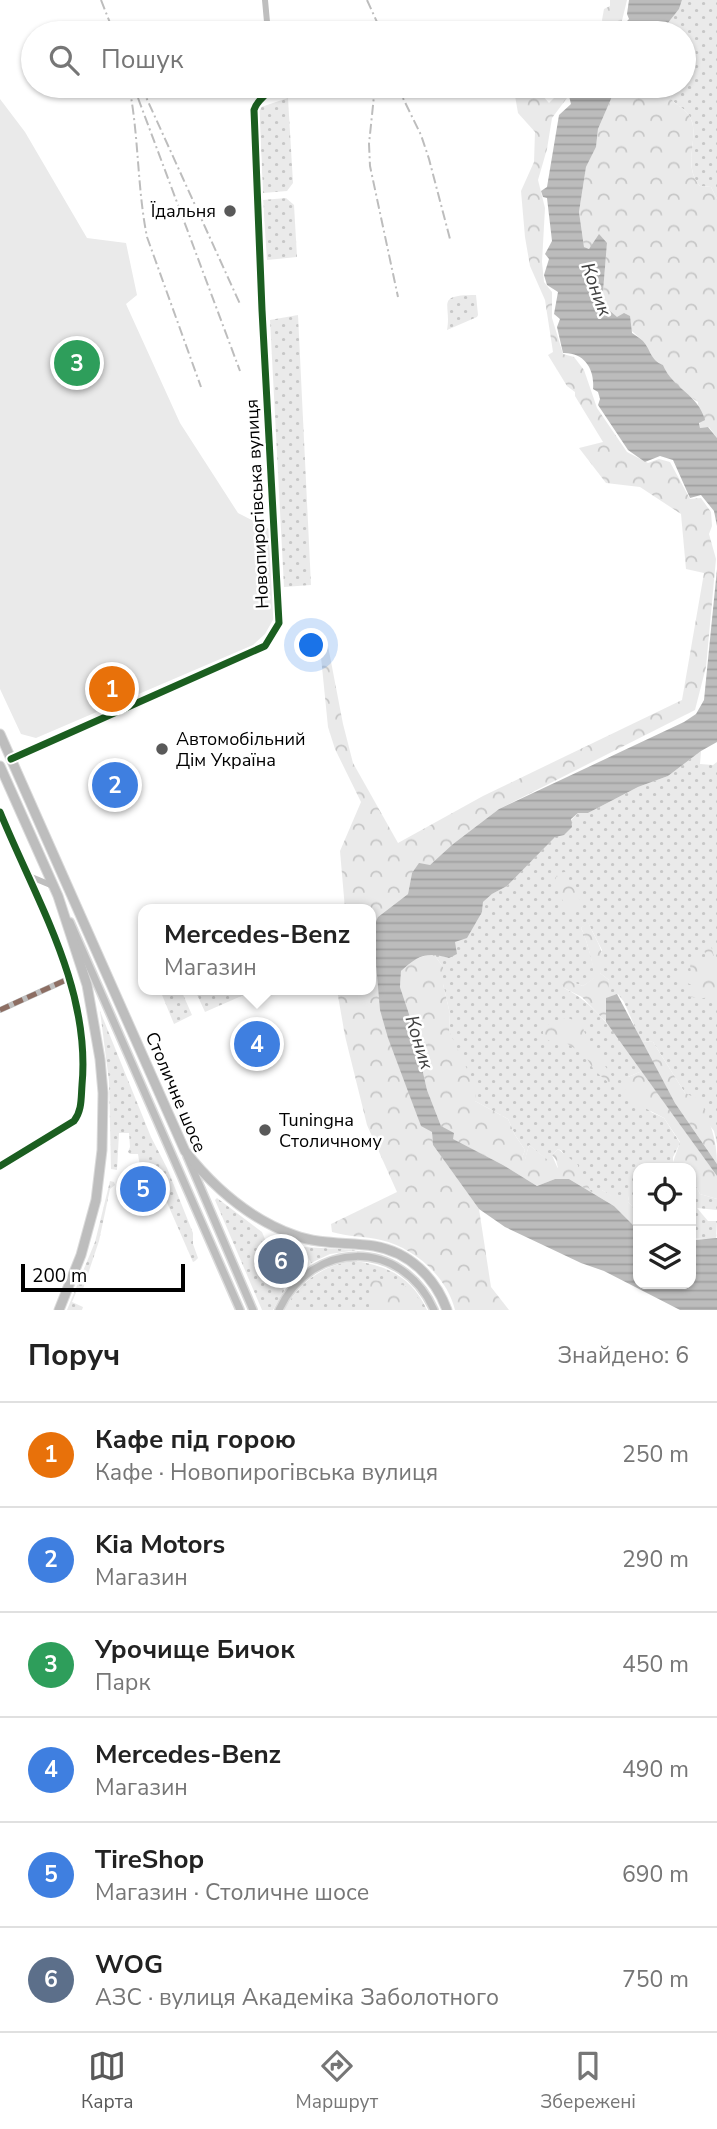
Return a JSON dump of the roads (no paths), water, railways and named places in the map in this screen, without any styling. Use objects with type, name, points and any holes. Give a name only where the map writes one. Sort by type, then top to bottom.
[{"type":"highway","name":"Столичне шосе","points":[[0,734],[185,1151]]},
{"type":"highway","name":"Столичне шосе","points":[[0,766],[56,892]]},
{"type":"highway","points":[[56,892],[77,953],[92,1010],[103,1093],[102,1150],[96,1200],[81,1255],[59,1310]]},
{"type":"highway","points":[[185,1151],[199,1170],[222,1192],[249,1212],[280,1229],[316,1241],[375,1246],[404,1257],[429,1278],[447,1310]]},
{"type":"main road","name":"Столичне шосе","points":[[56,892],[240,1310]]},
{"type":"main road","name":"Столичне шосе","points":[[185,1151],[253,1310]]},
{"type":"main road","points":[[279,1310],[295,1285],[310,1270],[343,1257],[360,1256],[388,1262],[401,1269],[420,1285],[434,1310]]},
{"type":"street","points":[[265,0],[267,21]]},
{"type":"street","name":"Новопирогівська вулиця","points":[[11,759],[265,646],[279,624],[261,310],[254,110],[263,98]]},
{"type":"street","points":[[0,812],[47,915],[68,979],[79,1016],[83,1073],[78,1116],[62,1131],[18,1153],[0,1166]]},
{"type":"street","points":[[29,876],[56,892]]},
{"type":"street","points":[[0,1010],[68,979]]},
{"type":"water","points":[[629,0],[682,0],[670,21],[627,21]]},
{"type":"water","name":"Коник","points":[[570,98],[611,98],[598,129],[596,147],[586,167],[579,212],[584,247],[589,249],[599,234],[607,243],[602,304],[617,317],[624,313],[630,316],[632,333],[643,341],[653,358],[663,365],[673,380],[697,404],[705,420],[699,423],[700,428],[708,427],[717,438],[717,526],[714,511],[701,495],[690,498],[673,460],[660,456],[645,462],[628,450],[598,405],[600,399],[598,392],[593,389],[592,375],[587,363],[577,355],[563,353],[557,327],[560,319],[554,314],[558,292],[547,285],[544,275],[549,259],[545,254],[552,241],[547,198],[543,197],[541,191],[547,187],[559,115],[571,104]]},
{"type":"water","points":[[717,569],[717,742],[668,776],[638,787],[588,813],[578,813],[571,819],[572,827],[564,835],[555,837],[507,886],[483,902],[482,912],[467,938],[455,942],[457,954],[449,958],[422,956],[401,971],[400,987],[411,1020],[427,1090],[441,1126],[454,1133],[453,1139],[537,1186],[555,1179],[569,1179],[614,1206],[633,1225],[633,1286],[505,1227],[479,1209],[433,1145],[432,1132],[421,1126],[380,1010],[376,921],[408,894],[412,873],[419,863],[430,865],[499,809],[696,714],[704,700]]},
{"type":"water","points":[[617,994],[675,1103],[717,1164],[717,1176],[606,1022],[606,998]]},
{"type":"water","points":[[717,1238],[717,1310],[680,1310],[639,1289],[696,1289],[696,1240]]},
{"type":"railway","points":[[101,0],[109,21]]},
{"type":"railway","points":[[367,0],[377,21]]},
{"type":"railway","points":[[131,98],[147,237],[201,387]]},
{"type":"railway","points":[[138,98],[240,371]]},
{"type":"railway","points":[[146,98],[240,304]]},
{"type":"railway","points":[[374,98],[369,144],[370,166],[398,297]]},
{"type":"railway","points":[[403,98],[421,135],[450,239]]},
{"type":"place","name":"Їдальня","points":[[230,211]]},
{"type":"place","name":"Урочище Бичок","points":[[77,363]]},
{"type":"place","name":"Кафе під горою","points":[[112,689]]},
{"type":"place","name":"Автомобільний Дім Україна","points":[[162,749]]},
{"type":"place","name":"Kia Motors","points":[[115,785]]},
{"type":"place","name":"Mercedes-Benz","points":[[257,1044]]},
{"type":"place","name":"Tuningна Столичному","points":[[265,1130]]},
{"type":"place","name":"TireShop","points":[[143,1189]]},
{"type":"place","name":"WOG","points":[[281,1261]]}]
